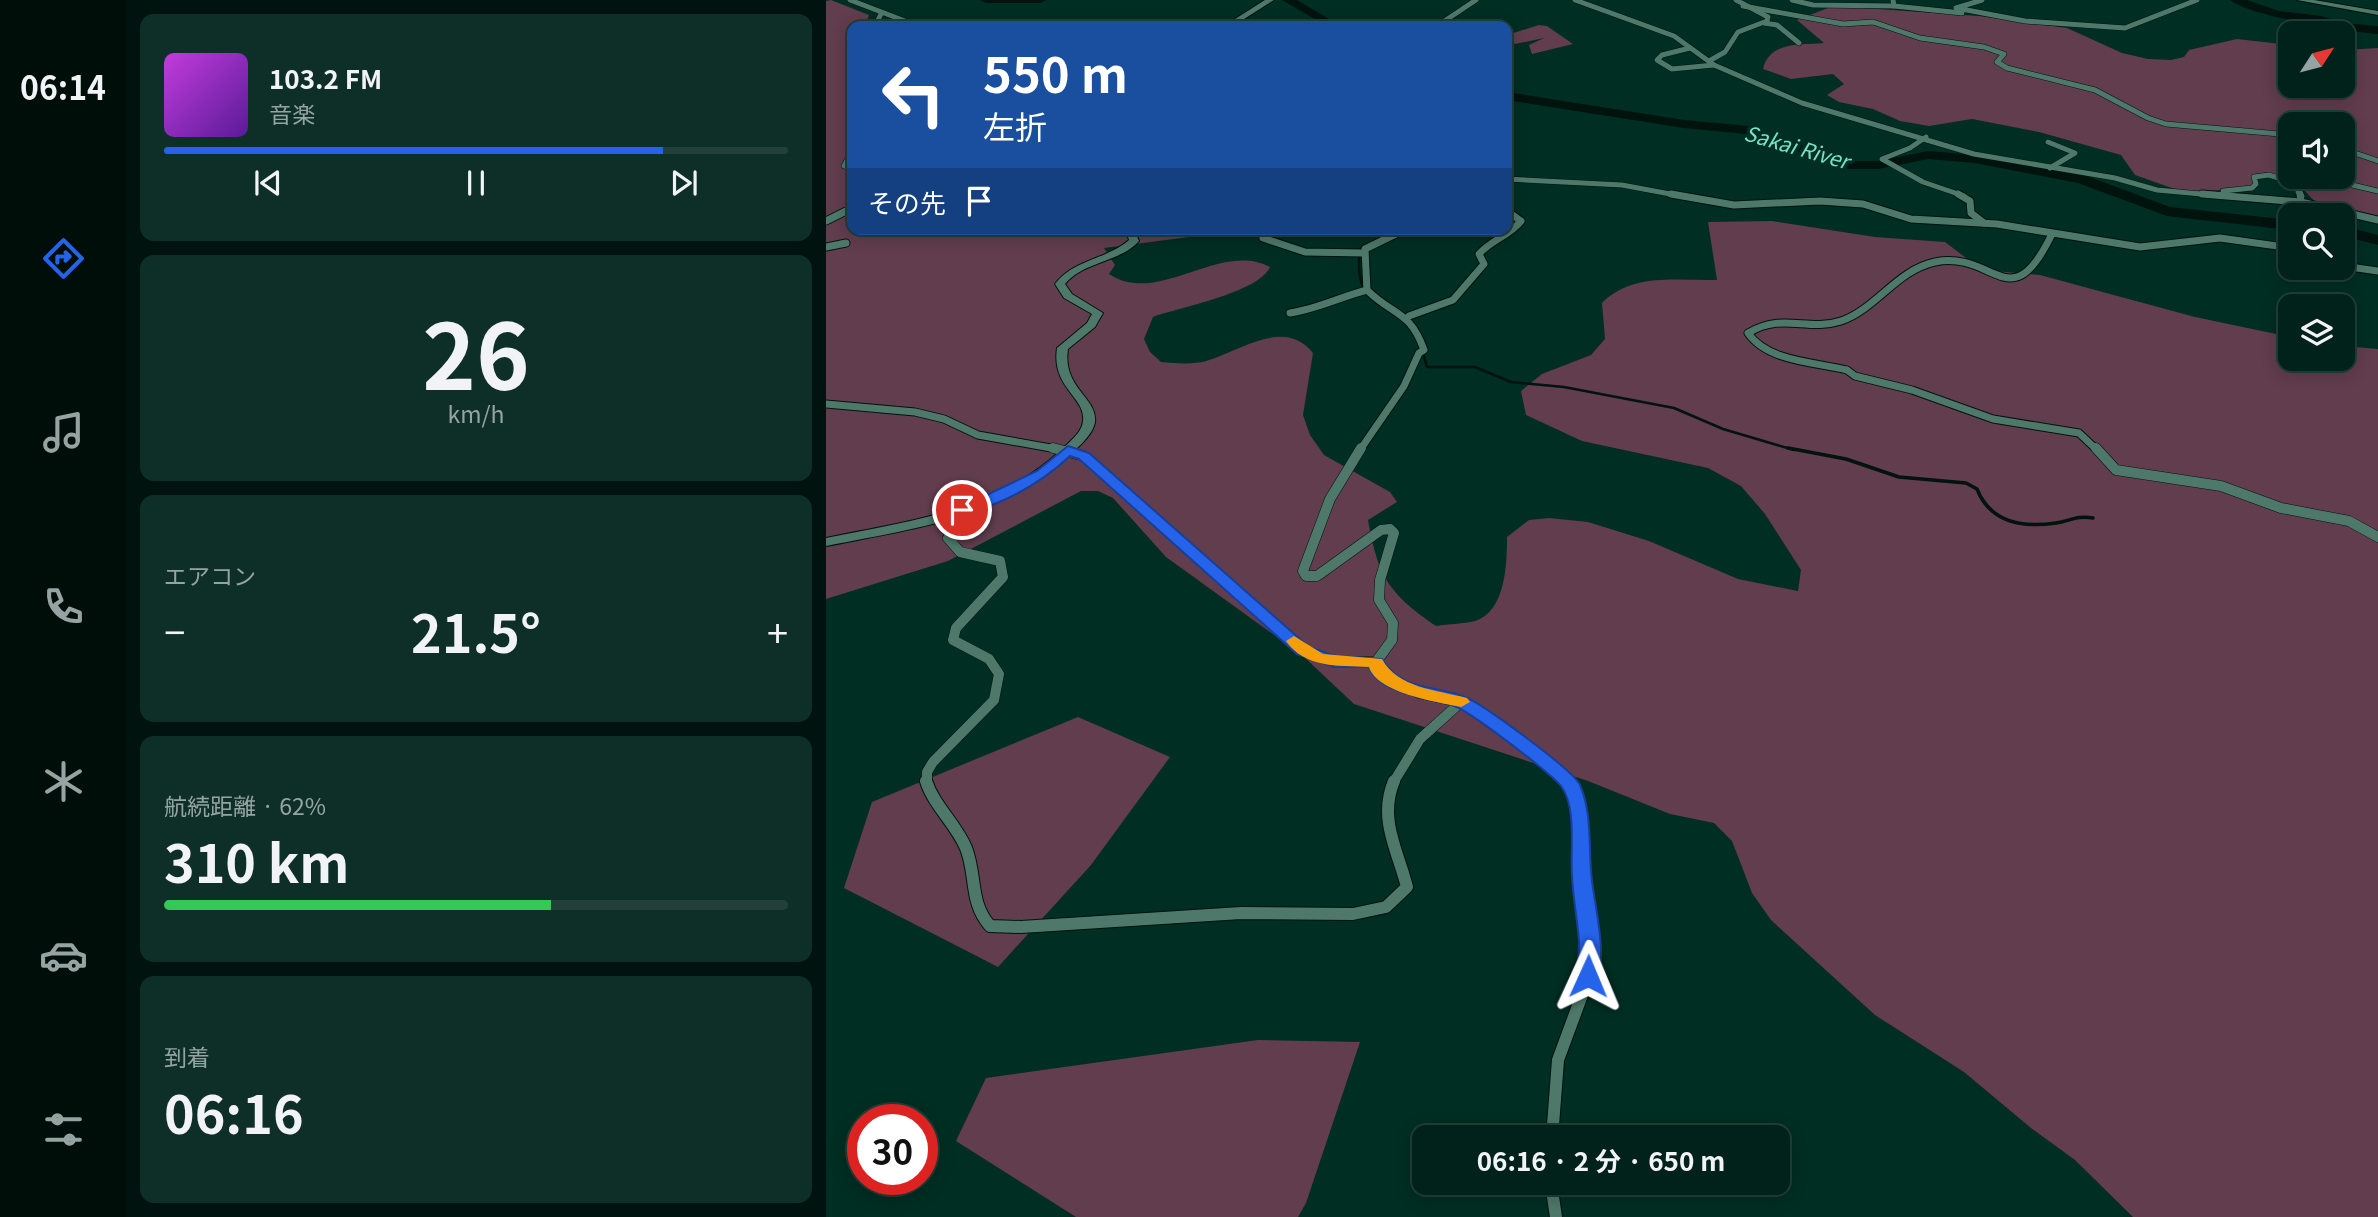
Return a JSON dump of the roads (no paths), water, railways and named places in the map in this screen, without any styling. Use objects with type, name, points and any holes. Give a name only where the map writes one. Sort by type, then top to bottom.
[{"type":"street","points":[[850,0],[903,21]]},
{"type":"street","points":[[1236,21],[1270,0]]},
{"type":"street","points":[[1444,21],[1476,0]]},
{"type":"street","points":[[1575,0],[1623,15],[1674,36],[1711,63],[1802,103],[1926,137],[1974,154],[2192,195],[2301,202],[2378,220]]},
{"type":"street","points":[[1736,0],[1768,17],[1764,23]]},
{"type":"street","points":[[1793,0],[1813,5],[1893,3],[1917,10],[1966,11]]},
{"type":"street","points":[[1969,0],[1980,1]]},
{"type":"street","points":[[1980,1],[1956,8],[2033,22],[2125,28],[2197,0]]},
{"type":"street","points":[[2301,0],[2378,13]]},
{"type":"street","points":[[1743,6],[1806,15],[1843,24],[1873,22],[1920,38],[1984,47],[2004,54],[1997,62],[2002,66],[2024,74],[2102,91],[2143,117],[2158,122],[2190,128],[2234,129],[2278,135]]},
{"type":"street","points":[[878,21],[881,14]]},
{"type":"street","points":[[1690,48],[1662,55],[1657,60],[1672,69],[1711,63],[1725,52],[1738,32],[1764,23],[1777,25],[1799,43]]},
{"type":"street","points":[[1926,137],[1910,148],[1882,159],[1923,182],[1965,196],[1970,201],[1971,213],[1984,223]]},
{"type":"street","points":[[2048,142],[2075,153],[2050,168]]},
{"type":"street","points":[[2355,153],[2378,161]]},
{"type":"street","points":[[1512,177],[1520,172]]},
{"type":"street","points":[[2192,195],[2252,188],[2256,184],[2254,177],[2269,175],[2301,185],[2298,192],[2302,195],[2301,202]]},
{"type":"street","points":[[1512,180],[1537,183],[1567,180],[1622,185],[1734,205],[1820,201],[1863,204],[1911,219],[1984,223],[2140,247],[2220,238],[2278,245]]},
{"type":"street","points":[[2355,186],[2378,191]]},
{"type":"street","points":[[826,221],[847,210]]},
{"type":"street","points":[[1512,215],[1521,221],[1512,232]]},
{"type":"street","points":[[2052,234],[2041,263],[2020,278],[1999,278],[1971,267],[1937,261],[1913,271],[1878,300],[1837,322],[1784,318],[1748,333],[1755,344],[1781,354],[1847,369],[1856,376],[1912,390],[1993,419],[2079,433],[2090,438],[2105,463],[2116,470],[2221,486],[2281,508],[2348,521],[2378,537]]},
{"type":"street","points":[[826,542],[920,522],[977,505],[1042,474],[1068,450],[1089,421],[1087,412],[1061,367],[1063,348],[1091,325],[1098,313],[1068,296],[1060,284],[1072,271],[1121,253],[1134,240],[1131,235]]},
{"type":"street","points":[[1263,239],[1305,253],[1361,253],[1393,235]]},
{"type":"street","points":[[1409,316],[1453,300],[1484,264],[1479,254],[1483,248],[1510,235]]},
{"type":"street","points":[[826,247],[846,243]]},
{"type":"street","points":[[1361,253],[1363,290]]},
{"type":"street","points":[[2355,268],[2378,271]]},
{"type":"street","points":[[1290,313],[1314,309],[1328,300],[1363,290],[1409,316],[1417,326],[1422,351],[1407,386],[1342,476],[1327,502],[1303,571],[1306,576],[1317,576],[1381,530],[1390,529],[1394,533],[1380,580],[1378,600],[1392,623],[1392,640],[1376,662]]},
{"type":"street","points":[[826,404],[874,404],[916,412],[958,424],[979,436],[1068,450],[1084,456],[1303,651],[1335,662],[1376,662]]},
{"type":"street","points":[[977,505],[948,538],[960,552],[1000,561],[1003,577],[956,628],[953,640],[989,659],[999,674],[996,698],[971,726],[928,766],[926,781],[967,851],[977,913],[990,926],[1035,928],[1244,912],[1311,917],[1371,912],[1388,906],[1407,887],[1387,823],[1391,789],[1404,759],[1430,729],[1461,702]]},
{"type":"street","points":[[1376,662],[1379,673],[1390,680],[1419,693],[1461,702],[1548,764],[1571,786],[1578,811],[1581,877],[1589,942],[1588,976],[1577,1016],[1558,1060],[1553,1125]]},
{"type":"street","points":[[1553,1195],[1556,1217]]},
{"type":"waterway","points":[[986,0],[1040,0]]},
{"type":"waterway","name":"Sakai River","points":[[1288,0],[1326,21]]},
{"type":"waterway","points":[[2236,0],[2277,14],[2321,20],[2342,27],[2378,30]]},
{"type":"waterway","name":"Sakai River","points":[[1512,97],[1684,124],[1748,130],[1849,165],[1878,165],[1928,155],[1975,159],[2082,179],[2167,211],[2278,224]]},
{"type":"waterway","name":"Sakai River","points":[[2355,234],[2378,240]]},
{"type":"waterway","points":[[1365,245],[1360,249],[1361,282],[1369,296],[1383,307]]},
{"type":"waterway","points":[[1422,350],[1427,367],[1475,367],[1511,382],[1564,387],[1674,408],[1723,429],[1794,450]]},
{"type":"waterway","points":[[1788,448],[1846,459],[1899,477],[1966,483],[1977,489],[1990,509],[1999,516],[2019,523],[2043,524],[2093,518]]}]
